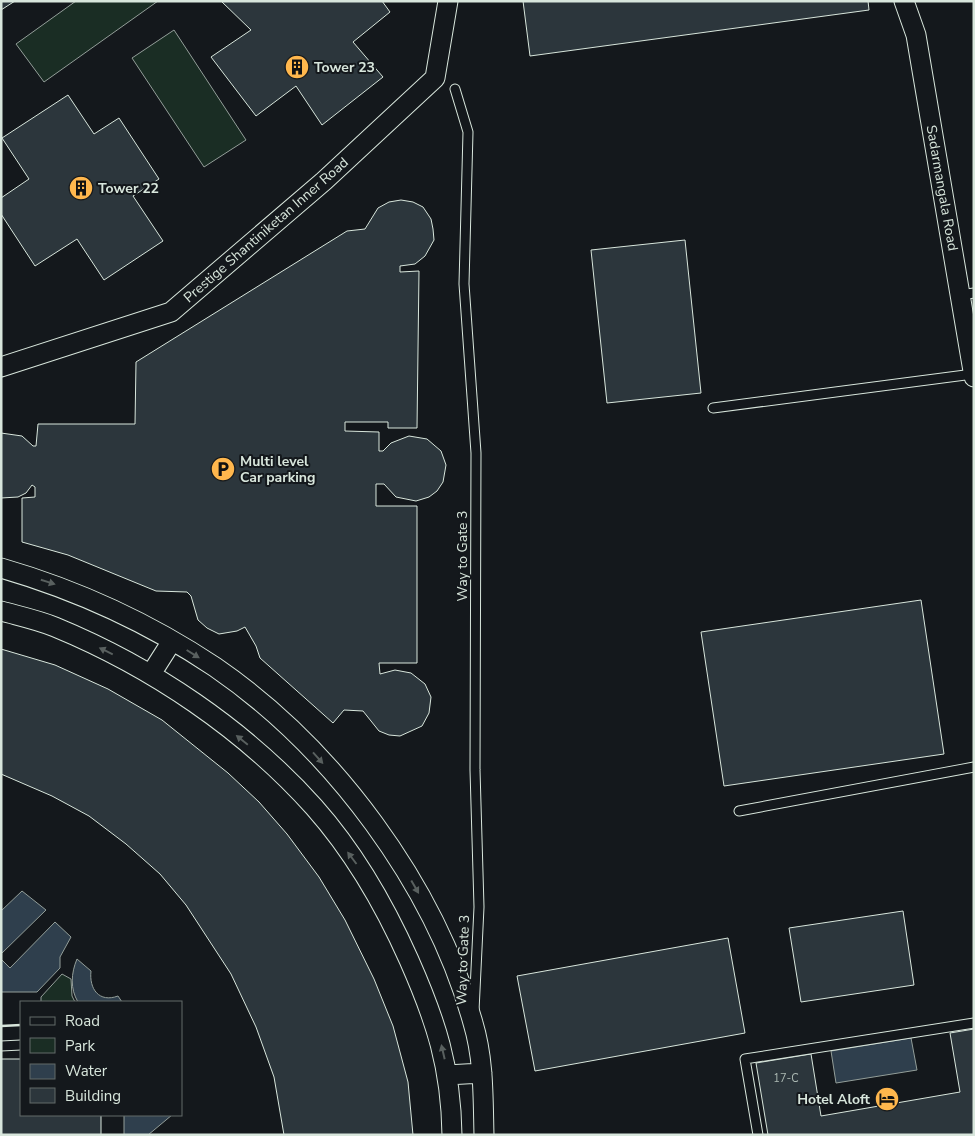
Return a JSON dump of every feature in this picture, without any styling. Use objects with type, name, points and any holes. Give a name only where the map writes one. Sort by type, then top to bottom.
[{"type":"street","name":"Prestige Shantiniketan Inner Road","points":[[1,367],[171,312],[324,182],[435,78],[448,1]]},
{"type":"street","name":"Sadarmangala Road","points":[[904,1],[916,35],[967,294],[973,370]]},
{"type":"street","points":[[1,568],[57,585],[102,604],[172,641],[215,667],[255,697],[291,729],[353,797],[397,858],[428,910],[449,957],[474,1025],[482,1072],[484,1135]]},
{"type":"street","points":[[1,611],[54,627],[151,674],[212,715],[264,758],[315,808],[360,868],[393,926],[432,1014],[443,1050],[448,1075],[452,1135]]},
{"type":"street","points":[[151,674],[172,641]]},
{"type":"street","points":[[448,1075],[482,1072]]},
{"type":"lane","name":"Way to Gate 3","points":[[455,89],[468,132],[464,284],[476,453],[475,770],[479,907],[474,1025]]},
{"type":"lane","points":[[713,408],[973,370]]},
{"type":"lane","points":[[739,811],[974,767]]},
{"type":"lane","points":[[758,1135],[745,1059],[974,1022]]},
{"type":"lane","points":[[1,1046],[20,1045]]},
{"type":"green space","points":[[76,1],[158,1],[44,82],[16,44]]},
{"type":"green space","points":[[174,30],[246,140],[204,167],[132,58]]},
{"type":"green space","points":[[62,974],[71,979],[72,996],[74,1001],[41,1001],[41,997]]},
{"type":"water","points":[[22,891],[46,910],[1,954],[1,911]]},
{"type":"water","points":[[55,922],[71,937],[60,957],[60,968],[37,992],[1,992],[1,959],[10,968]]},
{"type":"water","points":[[77,959],[91,971],[92,983],[97,993],[105,998],[118,996],[121,1001],[77,1001],[72,981]]},
{"type":"water","points":[[911,1038],[917,1070],[836,1083],[831,1051]]},
{"type":"water","points":[[124,1116],[171,1116],[148,1135],[124,1135]]},
{"type":"building","points":[[1,1],[15,1],[1,10]]},
{"type":"building","name":"Tower 23","points":[[221,1],[382,1],[390,12],[353,42],[383,77],[322,125],[296,86],[256,116],[211,57],[251,30]]},
{"type":"building","points":[[523,1],[868,1],[869,10],[530,56]]},
{"type":"building","name":"Tower 22","points":[[68,95],[94,134],[119,118],[159,179],[133,196],[163,241],[104,280],[77,239],[35,266],[1,214],[1,198],[29,179],[2,138]]},
{"type":"building","name":"Multi level Car parking","points":[[401,200],[413,202],[423,207],[431,219],[434,240],[425,256],[415,264],[400,266],[400,272],[419,271],[417,428],[388,428],[388,422],[345,422],[345,431],[379,432],[379,451],[383,451],[391,443],[409,436],[427,439],[441,451],[446,465],[443,482],[437,491],[429,497],[416,501],[396,497],[384,484],[376,484],[376,506],[417,506],[417,663],[379,663],[380,674],[395,670],[411,673],[425,684],[431,697],[429,713],[422,726],[400,736],[389,735],[379,731],[363,711],[344,710],[333,723],[260,658],[256,646],[245,627],[237,631],[219,634],[207,628],[198,620],[191,596],[187,592],[156,591],[68,555],[22,542],[22,498],[35,497],[35,487],[32,485],[26,493],[18,497],[1,498],[1,433],[22,436],[33,446],[36,446],[38,424],[135,424],[136,362],[347,231],[365,229],[378,208],[389,202]]},
{"type":"building","points":[[685,240],[701,393],[607,403],[591,250]]},
{"type":"building","points":[[921,600],[944,754],[724,786],[701,632]]},
{"type":"building","points":[[1,649],[55,665],[108,689],[162,720],[228,773],[259,802],[287,834],[319,877],[345,920],[374,979],[393,1026],[408,1082],[413,1135],[284,1135],[274,1077],[256,1027],[231,974],[186,905],[160,874],[126,844],[89,816],[52,796],[1,774]]},
{"type":"building","points":[[903,911],[914,985],[801,1002],[789,928]]},
{"type":"building","points":[[728,938],[745,1033],[535,1071],[517,976]]},
{"type":"building","points":[[974,1029],[974,1135],[768,1135],[756,1063],[811,1054],[821,1116],[960,1092],[950,1033]]},
{"type":"building","points":[[1,1059],[20,1059],[20,1116],[101,1116],[101,1135],[1,1135]]},
{"type":"wall","points":[[1,1026],[20,1025]]},
{"type":"place","name":"Tower 23","points":[[297,67]]},
{"type":"place","name":"Tower 22","points":[[81,188]]},
{"type":"place","name":"Multi level Car parking","points":[[223,469]]},
{"type":"place","name":"Hotel Aloft","points":[[887,1099]]}]
